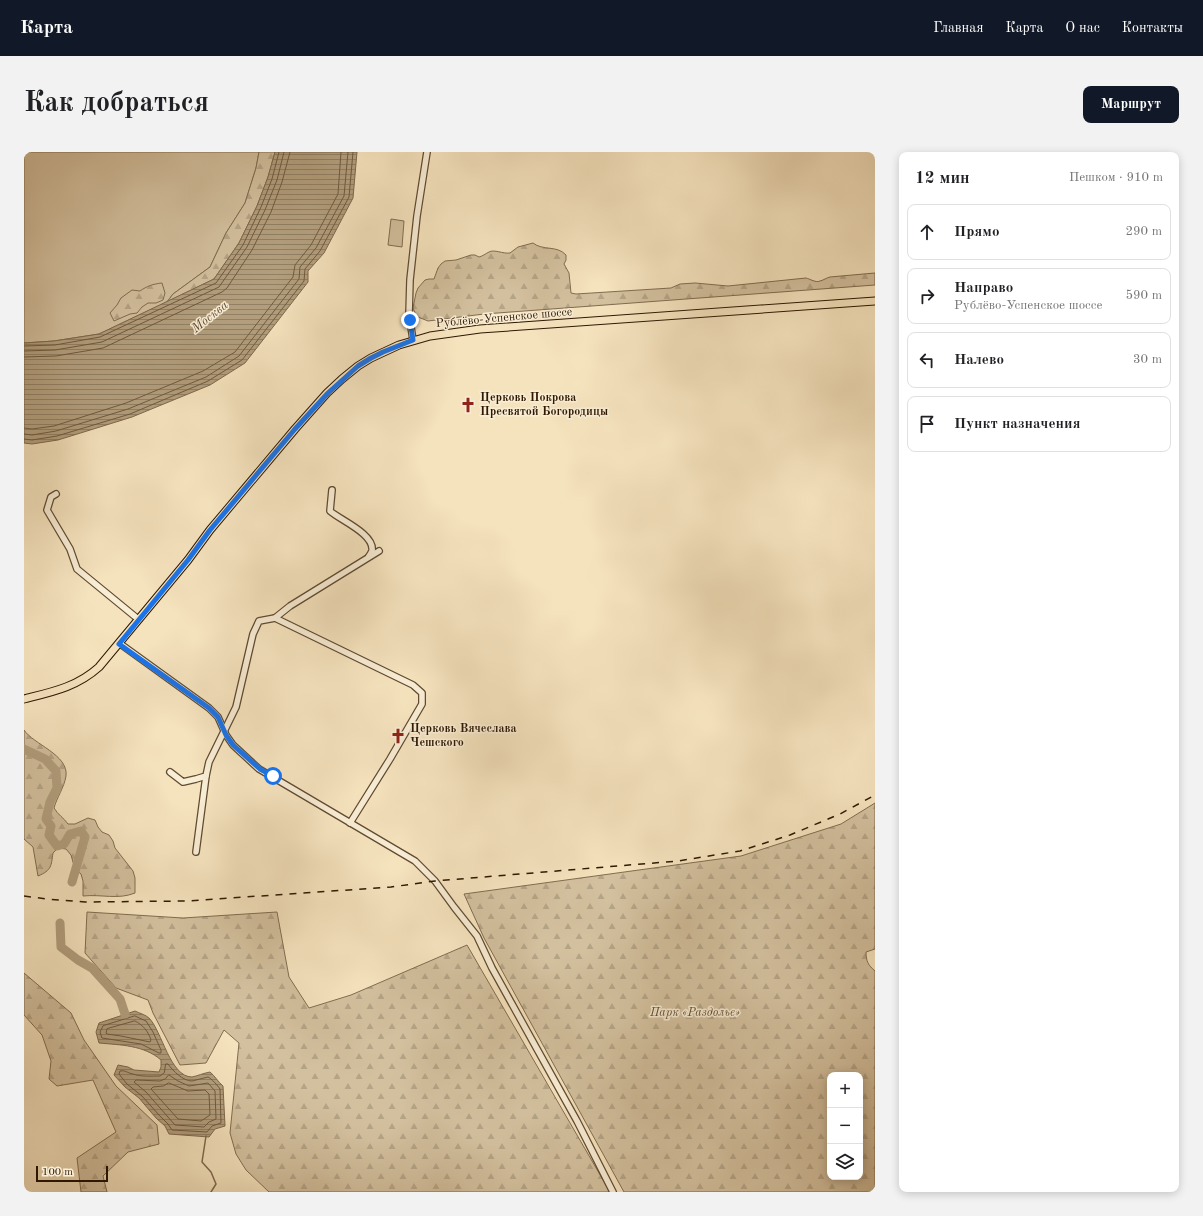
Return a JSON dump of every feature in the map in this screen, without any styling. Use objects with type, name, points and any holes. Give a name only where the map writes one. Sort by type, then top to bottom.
[{"type":"main road","name":"Рублёво-Успенское шоссе","points":[[24,699],[79,682],[99,667],[188,560],[210,530],[295,429],[328,393],[358,366],[383,352],[413,340],[445,333],[480,329],[875,301]]},
{"type":"street","points":[[413,340],[409,314],[410,280],[417,216],[427,152]]},
{"type":"street","points":[[332,490],[330,511],[337,517],[356,527],[370,542],[372,551],[368,558]]},
{"type":"street","points":[[56,494],[51,497],[47,510],[70,548],[77,569],[138,619]]},
{"type":"street","points":[[196,852],[209,762],[236,707],[253,634],[259,621],[275,618],[290,606],[379,551]]},
{"type":"street","points":[[275,618],[413,685],[422,693],[422,704],[390,760],[350,823]]},
{"type":"street","points":[[119,644],[209,708],[218,717],[226,735],[233,745],[260,769],[415,861],[435,881],[477,936],[492,968],[577,1121],[613,1192]]},
{"type":"street","points":[[170,772],[183,782],[206,776]]},
{"type":"green space","points":[[24,152],[259,152],[256,168],[245,203],[226,233],[210,267],[173,294],[167,302],[99,334],[54,341],[24,343]]},
{"type":"green space","points":[[259,152],[275,152],[268,177],[257,206],[239,243],[214,279],[167,302],[173,294],[210,267],[226,233],[245,203],[256,168]]},
{"type":"green space","points":[[391,219],[404,221],[402,247],[388,245]]},
{"type":"green space","points":[[533,243],[541,247],[558,250],[566,255],[564,264],[569,273],[571,293],[576,294],[671,288],[680,284],[695,283],[728,286],[806,278],[818,281],[830,277],[875,273],[875,285],[484,314],[428,321],[418,317],[415,313],[413,308],[418,288],[425,280],[434,279],[438,268],[445,261],[456,260],[471,255],[479,257],[491,251],[510,253],[518,247]]},
{"type":"green space","points":[[162,283],[165,293],[163,300],[156,303],[148,303],[137,313],[130,314],[114,321],[110,313],[121,298],[132,290],[140,291],[150,286]]},
{"type":"green space","points":[[24,730],[35,740],[50,750],[62,762],[65,769],[65,780],[54,808],[68,824],[75,824],[88,818],[95,820],[102,832],[109,835],[115,848],[133,871],[135,878],[135,893],[122,896],[83,896],[83,881],[81,874],[75,869],[71,855],[66,849],[58,848],[53,853],[48,870],[38,876],[33,847],[24,839]]},
{"type":"green space","name":"Парк «Раздолье»","points":[[875,803],[875,949],[866,952],[866,958],[868,963],[875,971],[875,1192],[624,1192],[484,938],[464,894],[741,856],[841,824]]},
{"type":"green space","points":[[87,912],[183,918],[277,912],[289,977],[309,1008],[351,995],[467,945],[610,1192],[269,1192],[246,1170],[236,1154],[230,1133],[239,1043],[224,1030],[206,1063],[180,1065],[153,1013],[148,1000],[116,988],[85,953]]},
{"type":"green space","points":[[24,973],[71,1013],[84,1040],[116,1086],[157,1125],[159,1144],[128,1152],[103,1176],[107,1192],[81,1192],[77,1158],[116,1132],[93,1080],[57,1086],[49,1079],[51,1061],[42,1035],[24,1015]]},
{"type":"water","name":"Москва","points":[[275,152],[357,152],[353,198],[324,253],[308,271],[308,282],[245,363],[210,385],[132,417],[58,440],[32,444],[24,443],[24,343],[54,341],[99,334],[214,279],[239,243],[257,206],[268,177]]},
{"type":"water","points":[[135,1011],[148,1017],[154,1024],[172,1062],[178,1070],[184,1075],[192,1077],[210,1072],[223,1086],[225,1126],[215,1129],[209,1137],[169,1134],[165,1126],[139,1098],[125,1087],[114,1075],[118,1065],[134,1070],[159,1072],[161,1067],[161,1060],[147,1051],[123,1045],[99,1043],[96,1032],[99,1023]]},
{"type":"waterway","points":[[24,749],[45,759],[56,771],[57,788],[50,802],[46,819],[51,826],[49,835],[57,846],[64,844],[70,834],[81,831],[85,837],[72,882]]},
{"type":"waterway","points":[[60,923],[61,947],[78,960],[92,968],[120,999],[125,1014]]},
{"type":"waterway","points":[[206,1136],[202,1162],[211,1172],[216,1184],[211,1192]]},
{"type":"railway","points":[[24,896],[85,902],[187,901],[391,887],[435,881],[678,861],[740,851],[790,835],[840,814],[875,795]]},
{"type":"place","name":"Церковь Покрова Пресвятой Богородицы","points":[[468,405]]},
{"type":"place","name":"Церковь Вячеслава Чешского","points":[[398,736]]},
{"type":"route","points":[[273,776],[260,769],[233,745],[226,735],[218,717],[209,708],[119,644],[188,560],[210,530],[295,429],[328,393],[358,366],[383,352],[413,340],[410,320]]}]
